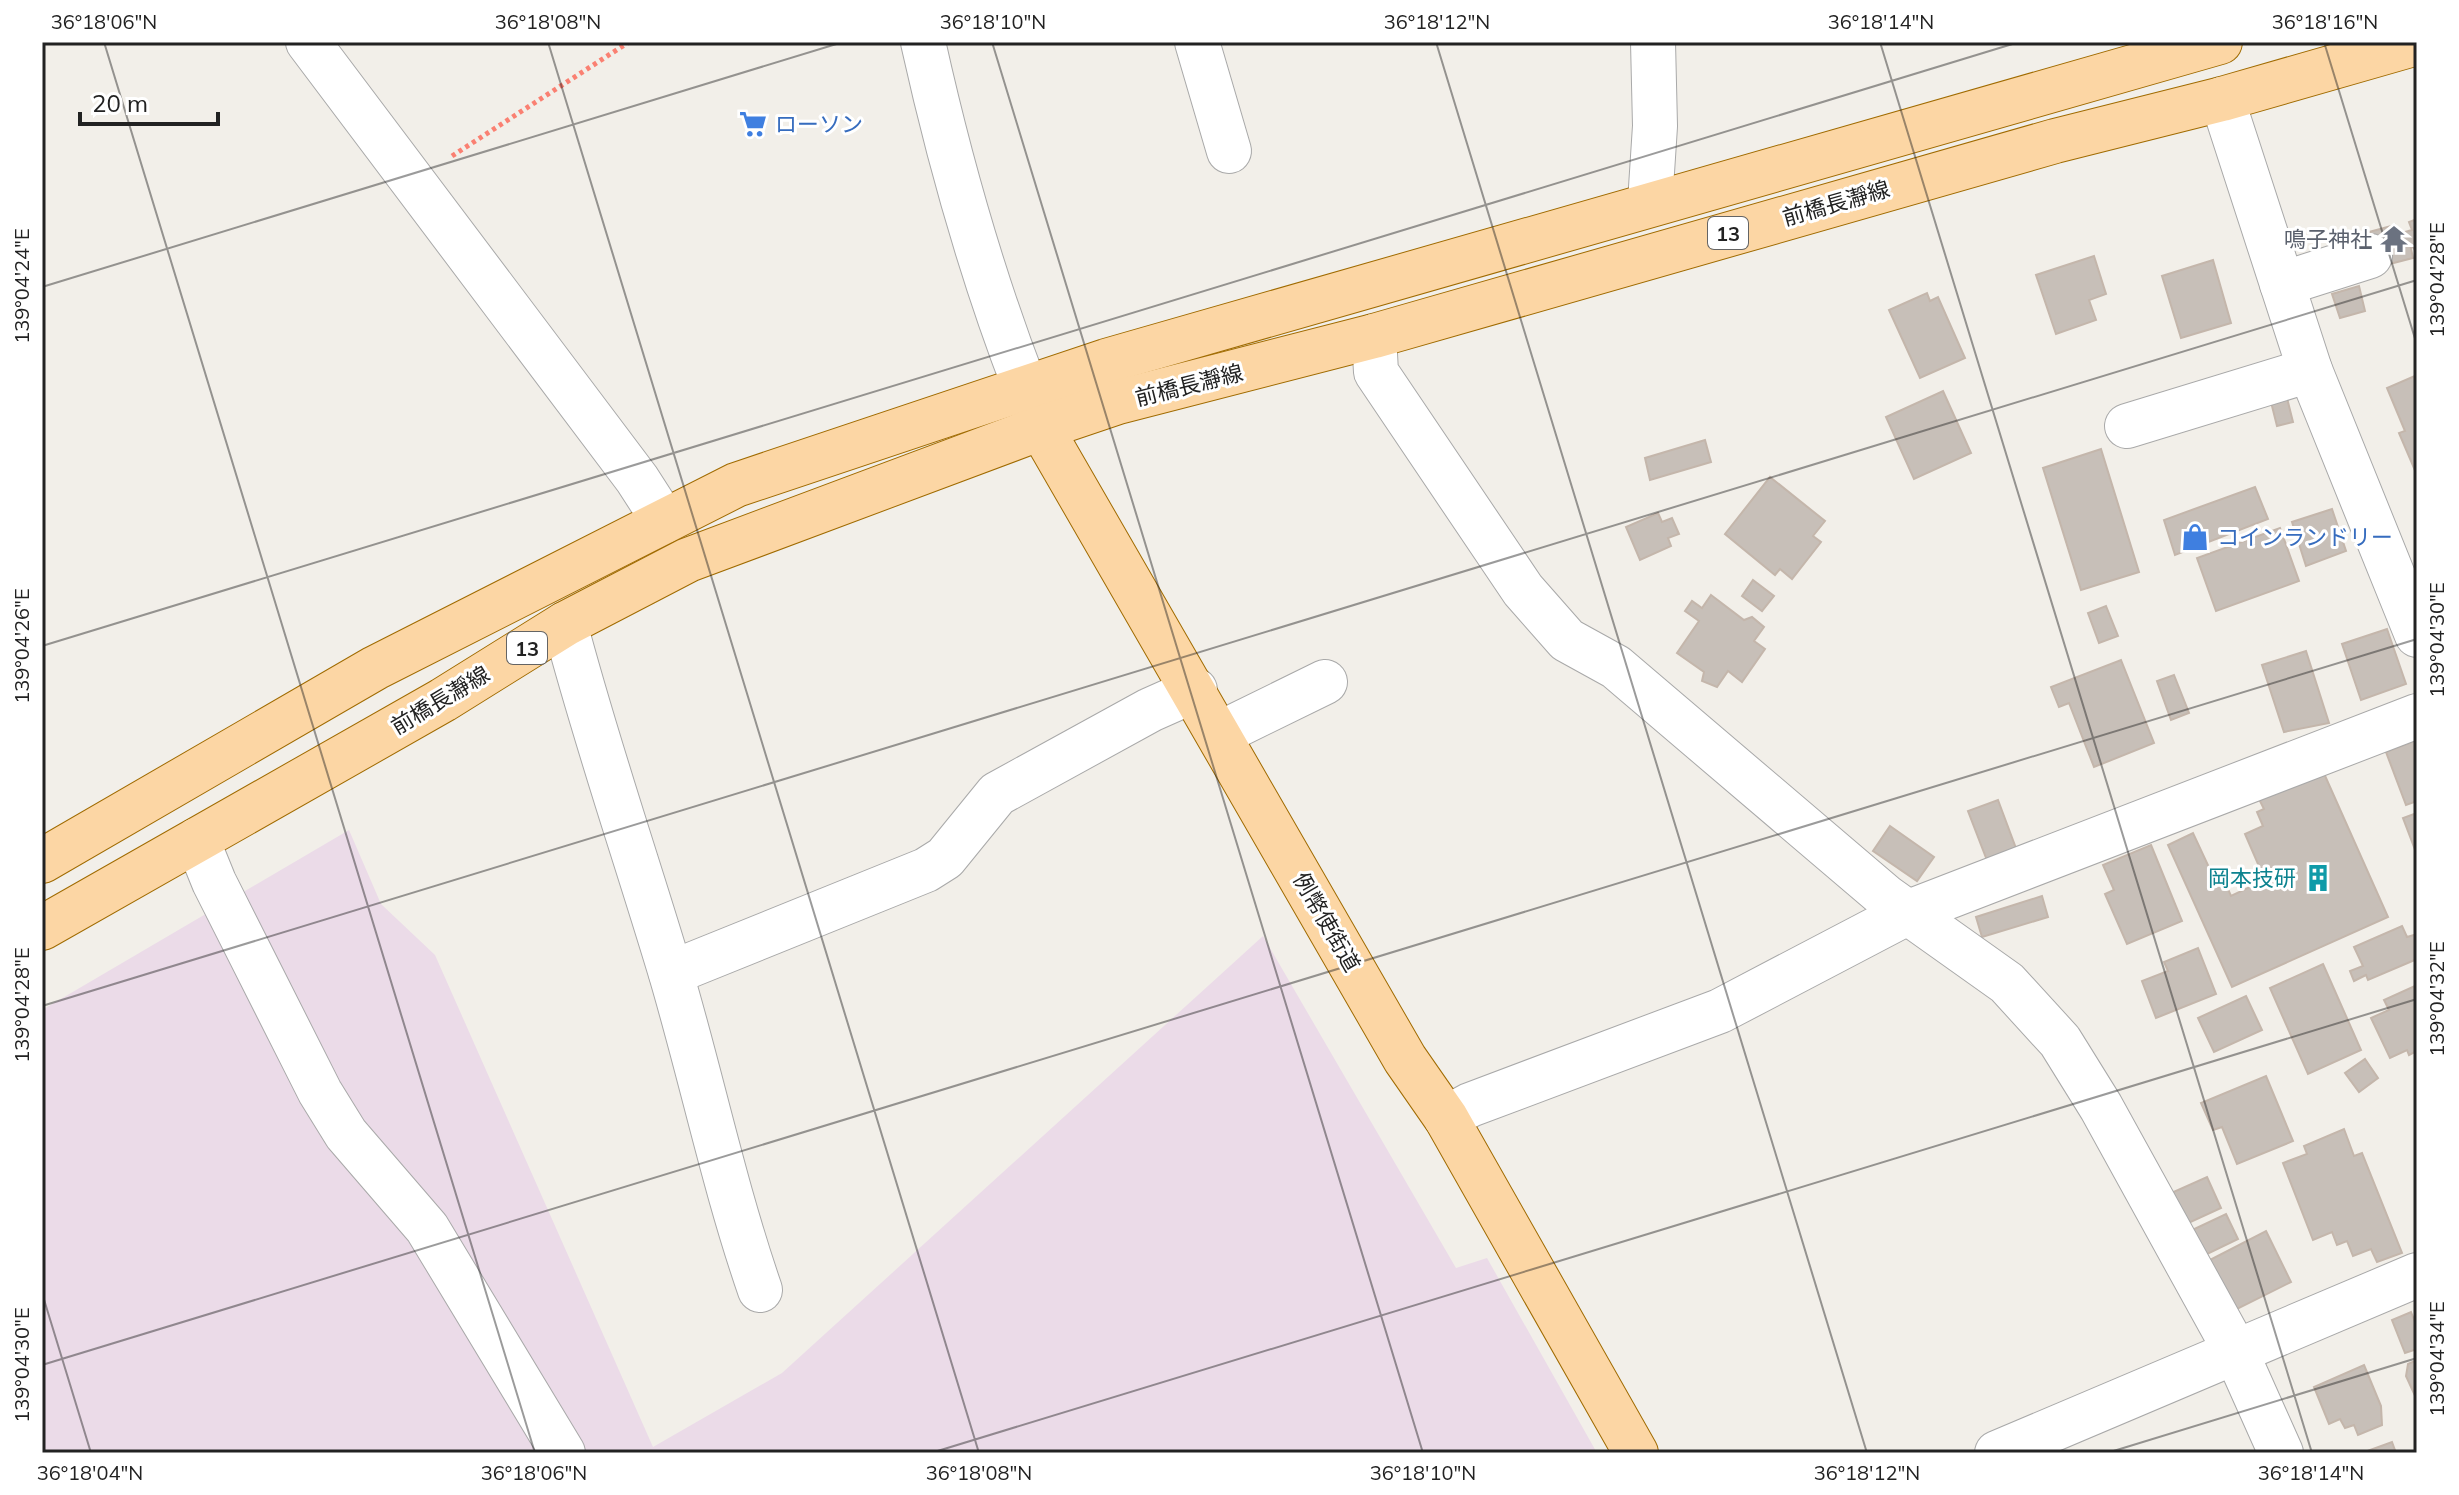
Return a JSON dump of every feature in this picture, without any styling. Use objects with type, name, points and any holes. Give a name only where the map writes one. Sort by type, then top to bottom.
[{"type":"main road","name":"前橋長瀞線","points":[[42,861],[375,668],[736,485],[1025,387],[1650,203],[2220,42]]},
{"type":"main road","name":"前橋長瀞線","points":[[42,928],[443,700],[565,624],[688,560],[1041,428],[1118,402],[1374,336],[2055,141],[2222,99],[2417,43]]},
{"type":"main road","name":"例幣使街道","points":[[1025,387],[1041,428],[1195,690],[1405,1059],[1446,1118],[1636,1453]]},
{"type":"street","points":[[308,42],[664,521]]},
{"type":"street","points":[[923,42],[937,107],[983,267],[1025,387]]},
{"type":"street","points":[[1197,42],[1229,151]]},
{"type":"street","points":[[1650,203],[1655,126],[1653,42]]},
{"type":"street","points":[[2222,99],[2310,370],[2417,635]]},
{"type":"street","points":[[2282,284],[2370,256]]},
{"type":"street","points":[[1374,336],[1376,372],[1523,590],[1567,640],[1616,667],[1886,897],[2007,983],[2060,1041],[2101,1107],[2235,1350],[2281,1453]]},
{"type":"street","points":[[2127,426],[2310,370]]},
{"type":"street","points":[[565,624],[671,973],[709,1106],[737,1225],[760,1290]]},
{"type":"street","points":[[1219,734],[1325,682]]},
{"type":"street","points":[[671,973],[926,870],[945,858],[997,794],[1150,710],[1195,690]]},
{"type":"street","points":[[1446,1118],[1470,1105],[1720,1011],[1909,912],[2417,716]]},
{"type":"street","points":[[197,840],[214,882],[320,1092],[346,1134],[427,1228],[563,1453]]},
{"type":"street","points":[[1997,1453],[2417,1275]]},
{"type":"path","points":[[414,181],[629,42]]},
{"type":"shaded area","points":[[349,830],[381,904],[435,955],[653,1447],[782,1373],[1263,936],[1456,1268],[1487,1258],[1597,1453],[42,1453],[42,1010]]},
{"type":"building","name":"鳴子神社","points":[[2417,219],[2417,252],[2410,244],[2413,258],[2378,267],[2369,232],[2395,225],[2398,234],[2412,230],[2409,222]]},
{"type":"building","points":[[2094,256],[2106,294],[2089,300],[2096,320],[2056,334],[2036,275]]},
{"type":"building","points":[[2213,260],[2231,323],[2181,338],[2162,276]]},
{"type":"building","points":[[2359,286],[2365,311],[2340,318],[2332,294]]},
{"type":"building","points":[[1927,293],[1930,301],[1938,297],[1965,358],[1920,378],[1889,310]]},
{"type":"building","points":[[2417,375],[2417,475],[2399,433],[2405,431],[2387,388]]},
{"type":"building","points":[[1943,391],[1971,453],[1914,479],[1886,417]]},
{"type":"building","points":[[2287,398],[2293,422],[2277,426],[2271,402]]},
{"type":"building","points":[[1705,440],[1711,462],[1650,480],[1645,458]]},
{"type":"building","points":[[2101,449],[2139,572],[2081,590],[2043,468]]},
{"type":"building","points":[[1770,477],[1825,521],[1813,536],[1821,542],[1792,579],[1780,569],[1775,575],[1725,534]]},
{"type":"building","name":"コインランドリー","points":[[2255,487],[2268,519],[2175,555],[2164,520]]},
{"type":"building","points":[[2332,509],[2346,551],[2306,566],[2292,522]]},
{"type":"building","points":[[1658,513],[1662,522],[1672,518],[1679,534],[1668,538],[1671,546],[1640,560],[1626,527]]},
{"type":"building","points":[[2280,528],[2299,581],[2216,611],[2197,558]]},
{"type":"building","points":[[1753,580],[1774,596],[1762,611],[1742,596]]},
{"type":"building","points":[[1711,595],[1744,620],[1752,617],[1764,627],[1754,641],[1765,649],[1742,682],[1728,671],[1717,687],[1702,681],[1704,672],[1677,653],[1699,621],[1685,611],[1692,601],[1702,608]]},
{"type":"building","points":[[2106,606],[2118,636],[2099,643],[2088,613]]},
{"type":"building","points":[[2387,629],[2406,684],[2361,700],[2342,644]]},
{"type":"building","points":[[2306,651],[2329,723],[2284,732],[2262,665]]},
{"type":"building","points":[[2121,660],[2154,743],[2094,767],[2069,703],[2059,707],[2051,687]]},
{"type":"building","points":[[2174,675],[2189,713],[2171,720],[2157,681]]},
{"type":"building","points":[[2417,740],[2417,801],[2406,805],[2386,752]]},
{"type":"building","name":"岡本技研","points":[[2322,769],[2388,917],[2232,987],[2168,845],[2193,833],[2213,876],[2221,873],[2231,896],[2265,880],[2245,834],[2263,826],[2257,812],[2264,809],[2258,797]]},
{"type":"building","points":[[1998,800],[2017,851],[1988,863],[1968,811]]},
{"type":"building","points":[[2417,813],[2417,855],[2403,818]]},
{"type":"building","points":[[1890,826],[1934,857],[1917,881],[1873,851]]},
{"type":"building","points":[[2151,845],[2182,921],[2127,944],[2105,894],[2114,890],[2103,865]]},
{"type":"building","points":[[2042,896],[2048,917],[1982,937],[1976,917]]},
{"type":"building","points":[[2402,926],[2407,937],[2417,934],[2417,959],[2368,980],[2366,975],[2354,981],[2350,971],[2363,966],[2354,947]]},
{"type":"building","points":[[2198,948],[2216,994],[2156,1018],[2142,981],[2168,971],[2164,962]]},
{"type":"building","points":[[2323,964],[2361,1050],[2308,1074],[2270,988]]},
{"type":"building","points":[[2417,985],[2417,1051],[2409,1055],[2407,1050],[2390,1058],[2371,1018],[2389,1010],[2384,1000]]},
{"type":"building","points":[[2246,996],[2262,1030],[2214,1052],[2198,1018]]},
{"type":"building","points":[[2365,1059],[2378,1078],[2359,1092],[2345,1073]]},
{"type":"building","points":[[2266,1076],[2293,1141],[2237,1164],[2222,1127],[2213,1130],[2201,1103]]},
{"type":"building","points":[[2344,1129],[2354,1156],[2362,1153],[2402,1253],[2377,1262],[2371,1249],[2353,1256],[2347,1241],[2337,1245],[2332,1232],[2313,1240],[2283,1163],[2307,1154],[2304,1146]]},
{"type":"building","points":[[2207,1177],[2221,1208],[2182,1226],[2169,1194]]},
{"type":"building","points":[[2226,1214],[2238,1239],[2201,1257],[2188,1232]]},
{"type":"building","points":[[2266,1231],[2291,1282],[2231,1312],[2206,1262]]},
{"type":"building","points":[[2411,1312],[2417,1327],[2417,1349],[2405,1353],[2392,1320]]},
{"type":"building","points":[[2417,1360],[2417,1400],[2406,1376],[2408,1364]]},
{"type":"building","points":[[2364,1365],[2381,1406],[2382,1425],[2358,1435],[2354,1425],[2345,1428],[2340,1419],[2329,1424],[2314,1387]]},
{"type":"building","points":[[2392,1442],[2396,1453],[2362,1453]]},
{"type":"place","name":"ローソン","points":[[753,124]]},
{"type":"place","name":"鳴子神社","points":[[2394,239]]},
{"type":"place","name":"コインランドリー","points":[[2195,537]]},
{"type":"place","name":"岡本技研","points":[[2318,878]]}]
